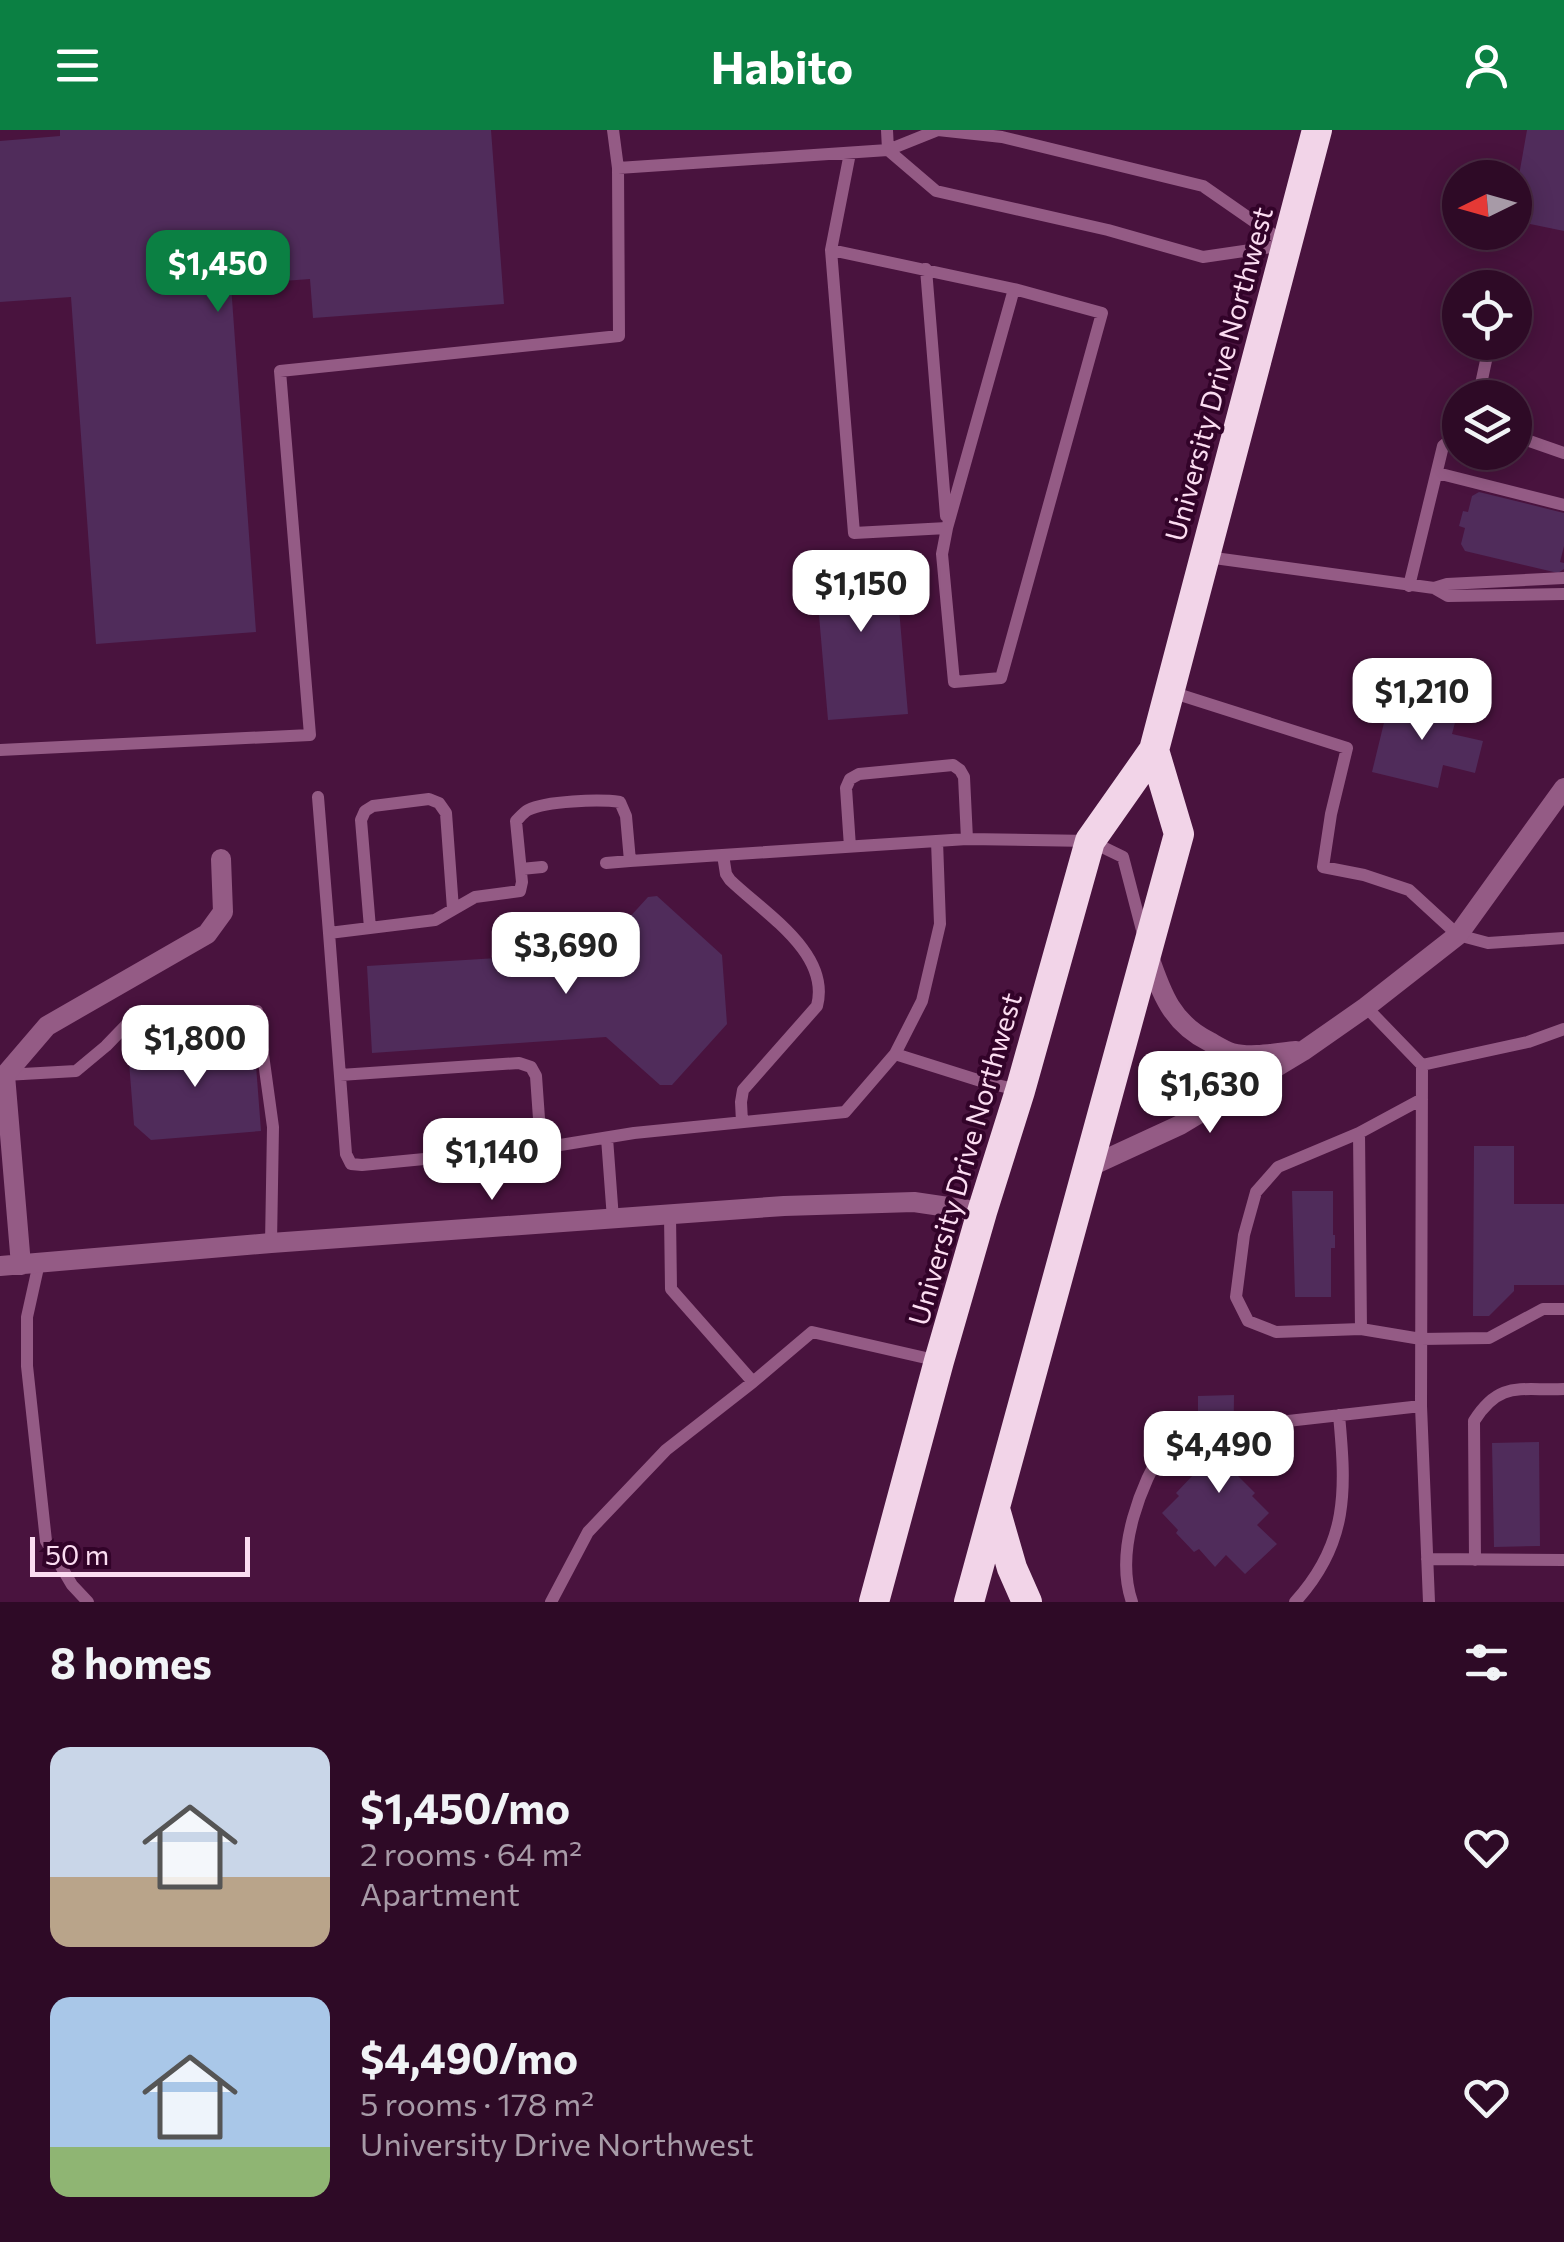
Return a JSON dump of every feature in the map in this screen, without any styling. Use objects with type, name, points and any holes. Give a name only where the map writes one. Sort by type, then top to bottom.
[{"type":"highway","name":"University Drive Northwest","points":[[874,1602],[1090,842],[1154,750],[1317,130]]},
{"type":"highway","points":[[969,1602],[1179,834],[1154,750]]},
{"type":"highway","points":[[994,1506],[1012,1568],[1028,1602]]},
{"type":"street","points":[[1090,1168],[1180,1125],[1303,1051],[1458,935],[1564,788]]},
{"type":"street","points":[[220,860],[223,912],[206,934],[47,1026],[4,1074],[20,1265],[784,1206],[914,1202],[982,1212]]},
{"type":"street","points":[[1147,951],[1160,992],[1171,1010],[1196,1035],[1233,1054],[1303,1051]]},
{"type":"lane","points":[[0,750],[310,735],[280,371],[620,336],[618,168],[613,130]]},
{"type":"lane","points":[[887,130],[888,150],[936,191],[1202,256],[1287,245]]},
{"type":"lane","points":[[618,168],[888,150],[938,130],[1002,137],[1203,186],[1287,245]]},
{"type":"lane","points":[[850,153],[830,250],[854,533],[947,528]]},
{"type":"lane","points":[[830,250],[1014,289],[1102,313],[1001,678],[954,682],[942,554],[1014,289]]},
{"type":"lane","points":[[926,269],[947,528]]},
{"type":"lane","points":[[1532,442],[1564,453]]},
{"type":"lane","points":[[1409,586],[1442,450]]},
{"type":"lane","points":[[1437,473],[1564,504]]},
{"type":"lane","points":[[1204,556],[1434,588],[1564,578]]},
{"type":"lane","points":[[1434,588],[1448,596],[1564,594]]},
{"type":"lane","points":[[1169,691],[1346,748],[1324,867],[1409,890],[1458,935],[1488,943],[1564,938]]},
{"type":"lane","points":[[850,847],[846,788],[850,778],[953,765],[964,777],[966,839]]},
{"type":"lane","points":[[318,797],[346,1154],[351,1164],[362,1166],[844,1112],[894,1054],[922,1001],[940,924],[938,841]]},
{"type":"lane","points":[[370,928],[360,820],[372,806],[428,799],[439,803],[446,813],[453,909]]},
{"type":"lane","points":[[329,933],[435,920],[475,897],[520,890],[516,821],[526,810],[542,806],[600,799],[620,802],[626,816],[630,861]]},
{"type":"lane","points":[[606,863],[966,839],[1090,842],[1123,857],[1147,951]]},
{"type":"lane","points":[[723,855],[730,880],[805,950],[818,978],[820,995],[817,1006],[744,1090],[740,1102],[742,1122]]},
{"type":"lane","points":[[521,869],[542,867]]},
{"type":"lane","points":[[1366,1007],[1422,1065],[1421,1406],[1429,1602]]},
{"type":"lane","points":[[4,1074],[76,1071],[132,1019],[257,1011],[273,1127],[271,1244]]},
{"type":"lane","points":[[1422,1065],[1528,1042],[1564,1029]]},
{"type":"lane","points":[[894,1054],[1020,1091]]},
{"type":"lane","points":[[340,1075],[519,1064],[530,1067],[536,1076],[540,1148]]},
{"type":"lane","points":[[1422,1098],[1359,1132],[1278,1168],[1256,1192],[1244,1234],[1236,1297],[1248,1321],[1276,1332],[1362,1330],[1421,1339],[1488,1338],[1542,1309],[1564,1309]]},
{"type":"lane","points":[[1359,1132],[1362,1330]]},
{"type":"lane","points":[[606,1138],[613,1219]]},
{"type":"lane","points":[[670,1214],[671,1289],[754,1382]]},
{"type":"lane","points":[[20,1265],[46,1541],[72,1585],[88,1602]]},
{"type":"lane","points":[[551,1602],[588,1532],[666,1450],[812,1332],[940,1361]]},
{"type":"lane","points":[[1475,1560],[1474,1422],[1486,1402],[1502,1391],[1564,1389]]},
{"type":"lane","points":[[1234,1427],[1421,1406]]},
{"type":"lane","points":[[1295,1602],[1336,1535],[1343,1501],[1339,1415]]},
{"type":"lane","points":[[1132,1602],[1124,1576],[1125,1551],[1149,1470],[1169,1439],[1198,1430]]},
{"type":"lane","points":[[1427,1560],[1564,1560]]},
{"type":"shaded area","points":[[0,130],[1564,130],[1564,1602],[0,1602]]},
{"type":"building","points":[[60,130],[491,130],[504,304],[313,318],[310,279],[231,285],[256,632],[96,644],[71,297],[0,302],[0,141],[60,136]]},
{"type":"building","points":[[1527,130],[1564,130],[1564,231],[1532,224],[1532,160],[1522,160]]},
{"type":"building","points":[[1479,492],[1564,513],[1560,562],[1564,569],[1558,573],[1465,551],[1461,544],[1465,528],[1459,526],[1463,511],[1468,512],[1472,496]]},
{"type":"building","points":[[894,550],[908,714],[828,720],[814,557]]},
{"type":"building","points":[[1391,694],[1458,711],[1452,734],[1483,741],[1475,773],[1443,765],[1438,788],[1372,772]]},
{"type":"building","points":[[657,896],[722,955],[727,1024],[672,1085],[660,1085],[606,1037],[372,1053],[367,966],[596,954],[648,897]]},
{"type":"building","points":[[254,1039],[261,1131],[151,1140],[134,1125],[128,1050]]},
{"type":"building","points":[[1474,1146],[1514,1146],[1514,1204],[1564,1204],[1564,1285],[1514,1285],[1514,1291],[1489,1316],[1473,1316]]},
{"type":"building","points":[[1292,1191],[1333,1191],[1335,1248],[1331,1248],[1331,1297],[1295,1297]]},
{"type":"building","points":[[1234,1395],[1233,1474],[1255,1493],[1252,1496],[1269,1513],[1257,1525],[1277,1544],[1245,1574],[1226,1555],[1215,1567],[1199,1549],[1194,1552],[1162,1513],[1195,1473],[1198,1476],[1198,1396]]},
{"type":"building","points":[[1539,1442],[1540,1546],[1494,1547],[1492,1443]]}]
